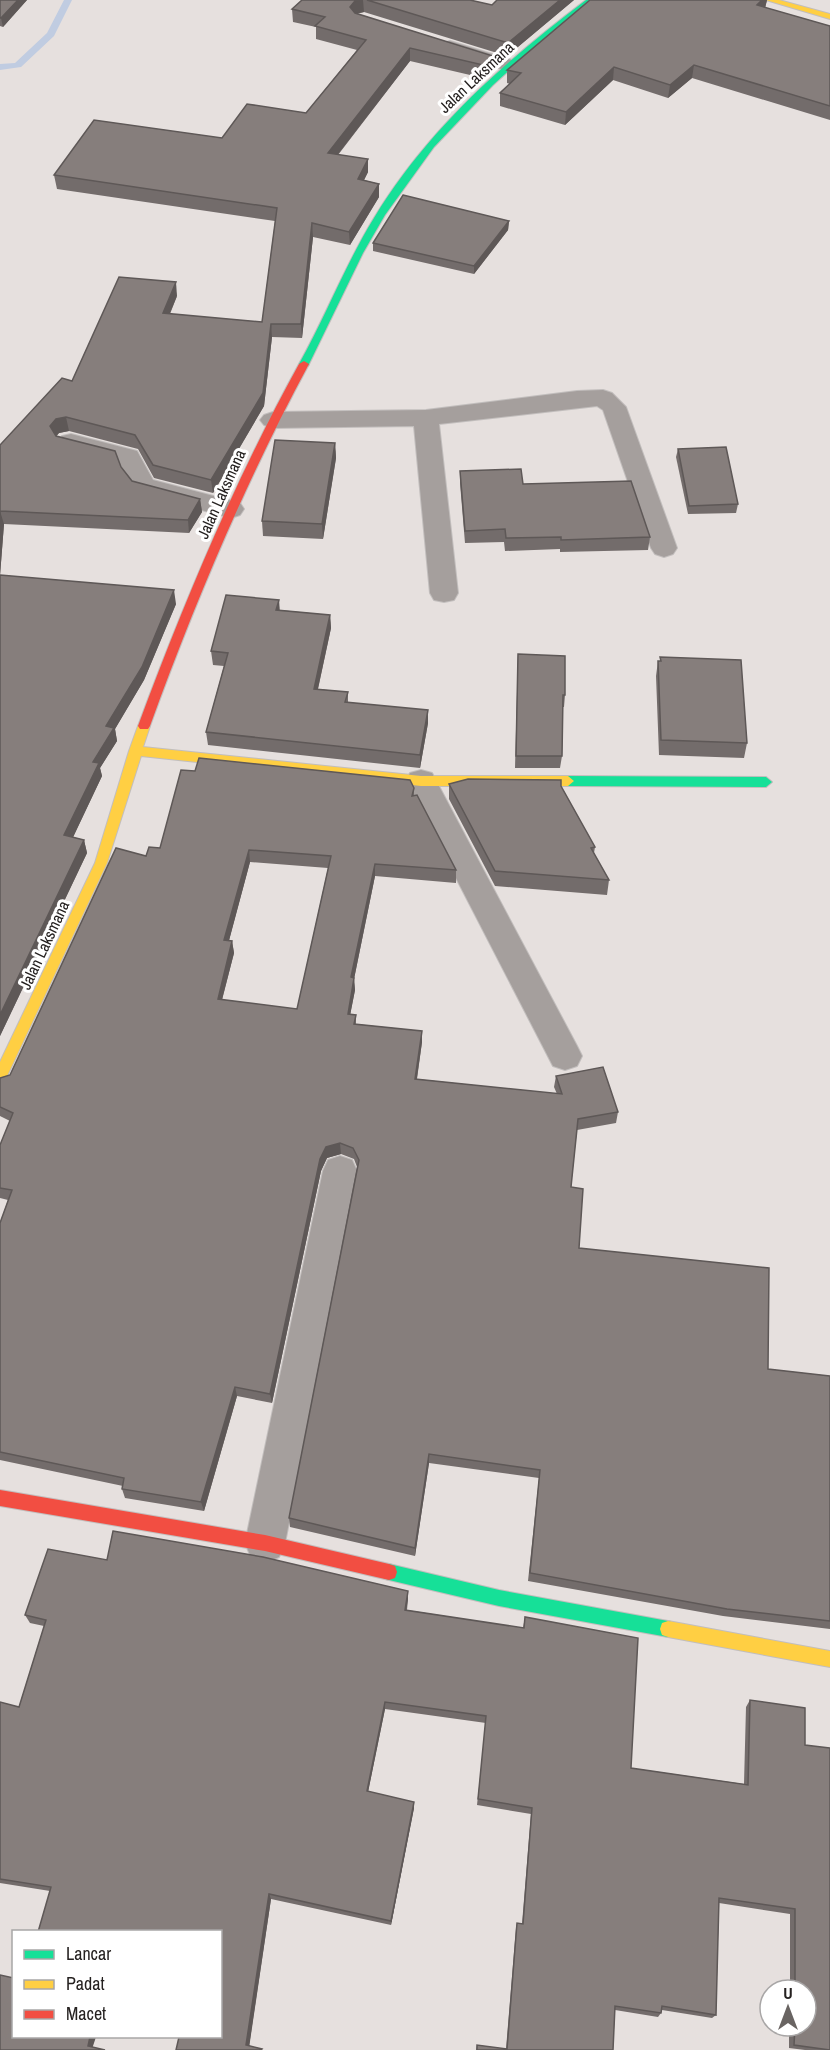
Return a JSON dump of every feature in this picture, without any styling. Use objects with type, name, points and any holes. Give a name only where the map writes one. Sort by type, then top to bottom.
[{"type":"street","name":"Jalan Laksmana","points":[[0,1076],[101,863],[135,751],[165,668],[231,509],[273,420],[307,360],[359,252],[406,176],[432,142],[464,107],[591,0]]},
{"type":"street","points":[[770,0],[830,17]]},
{"type":"street","points":[[430,41],[511,66]]},
{"type":"street","points":[[273,420],[426,418],[595,397],[609,400],[614,407],[664,548]]},
{"type":"street","points":[[426,418],[444,593]]},
{"type":"street","points":[[68,441],[128,457],[132,462],[135,479],[144,486],[231,509]]},
{"type":"street","points":[[135,751],[421,782],[766,782]]},
{"type":"street","points":[[421,782],[565,1056]]},
{"type":"street","points":[[265,1543],[340,1171]]},
{"type":"street","points":[[0,1498],[265,1543],[499,1598],[830,1659]]},
{"type":"building","points":[[0,0],[18,0],[1,18],[0,18]]},
{"type":"building","points":[[302,0],[359,0],[350,7],[355,13],[493,56],[483,65],[410,48],[328,153],[368,159],[358,179],[379,184],[349,232],[312,223],[301,324],[271,324],[263,393],[211,480],[153,465],[135,435],[66,417],[56,419],[50,426],[56,436],[115,451],[121,467],[132,481],[200,499],[188,520],[0,511],[0,445],[62,378],[72,381],[119,277],[176,282],[163,313],[262,322],[277,208],[54,175],[94,120],[222,138],[247,104],[306,113],[366,40],[315,26],[325,17],[292,9]]},
{"type":"building","points":[[367,0],[470,0],[492,5],[497,0],[560,0],[508,43]]},
{"type":"building","points":[[590,0],[762,0],[757,5],[830,26],[830,106],[694,65],[670,85],[614,67],[566,112],[500,93],[521,73],[507,70]]},
{"type":"building","points":[[403,195],[509,221],[474,266],[373,243]]},
{"type":"building","points":[[275,440],[335,443],[322,524],[262,521]]},
{"type":"building","points":[[726,447],[738,504],[689,506],[678,449]]},
{"type":"building","points":[[521,469],[523,484],[631,481],[650,537],[561,540],[561,537],[506,538],[505,529],[465,531],[460,471]]},
{"type":"building","points":[[0,575],[174,590],[142,667],[106,726],[114,728],[93,762],[99,763],[64,835],[84,840],[0,1015]]},
{"type":"building","points":[[226,595],[279,600],[276,610],[330,615],[314,689],[348,692],[345,702],[428,710],[420,755],[206,732],[228,653],[211,651]]},
{"type":"building","points":[[518,654],[565,656],[562,756],[516,756]]},
{"type":"building","points":[[660,657],[741,660],[747,743],[661,740],[658,661],[661,661]]},
{"type":"building","points":[[199,758],[410,780],[414,788],[412,796],[417,795],[456,870],[375,864],[351,977],[354,978],[348,1014],[356,1015],[354,1024],[422,1031],[415,1079],[562,1094],[556,1076],[603,1067],[618,1112],[578,1119],[571,1187],[583,1189],[579,1248],[769,1268],[768,1369],[830,1376],[830,1621],[727,1609],[530,1573],[540,1470],[429,1454],[415,1548],[289,1518],[359,1160],[353,1148],[340,1143],[326,1147],[320,1159],[270,1394],[235,1387],[201,1502],[122,1489],[124,1478],[0,1452],[0,1223],[12,1190],[0,1188],[0,1145],[13,1113],[0,1107],[0,1078],[10,1075],[116,848],[146,856],[149,847],[160,848],[181,770],[195,771]],"holes":[[[249,850],[331,856],[297,1009],[218,999],[232,941],[224,940]]]},
{"type":"building","points":[[468,779],[561,780],[561,786],[595,847],[591,848],[609,880],[495,871],[449,784]]},
{"type":"building","points":[[113,1531],[263,1557],[408,1591],[405,1610],[524,1628],[525,1617],[638,1638],[631,1768],[748,1785],[750,1700],[805,1708],[805,1745],[830,1748],[830,2050],[794,2045],[794,2038],[818,2038],[818,1978],[795,1978],[795,1909],[719,1898],[716,2015],[662,2006],[661,2013],[615,2006],[613,2050],[477,2050],[477,2045],[507,2049],[517,1923],[523,1924],[532,1808],[478,1799],[486,1716],[385,1702],[367,1791],[414,1802],[391,1921],[269,1894],[246,2045],[262,2049],[176,2050],[179,2038],[222,2038],[222,1930],[39,1930],[51,1887],[0,1879],[0,1702],[19,1707],[46,1620],[25,1615],[48,1549],[107,1560]]},
{"type":"building","points":[[0,1975],[12,1978],[12,2038],[90,2038],[88,2046],[105,2050],[0,2050]]},
{"type":"waterway","points":[[0,67],[18,65],[51,34],[68,0]]},
{"type":"traffic: fast","points":[[304,364],[358,253],[404,180],[460,113],[490,83],[556,26],[591,0]]},
{"type":"traffic: fast","points":[[568,781],[766,782]]},
{"type":"traffic: fast","points":[[389,1572],[499,1598],[668,1629]]},
{"type":"traffic: slow","points":[[770,0],[830,17]]},
{"type":"traffic: slow","points":[[0,1076],[101,863],[144,726]]},
{"type":"traffic: slow","points":[[135,751],[421,781],[568,781]]},
{"type":"traffic: slow","points":[[668,1629],[830,1659]]},
{"type":"traffic: jam","points":[[144,726],[216,542],[280,407],[304,364]]},
{"type":"traffic: jam","points":[[0,1498],[265,1543],[389,1572]]}]
